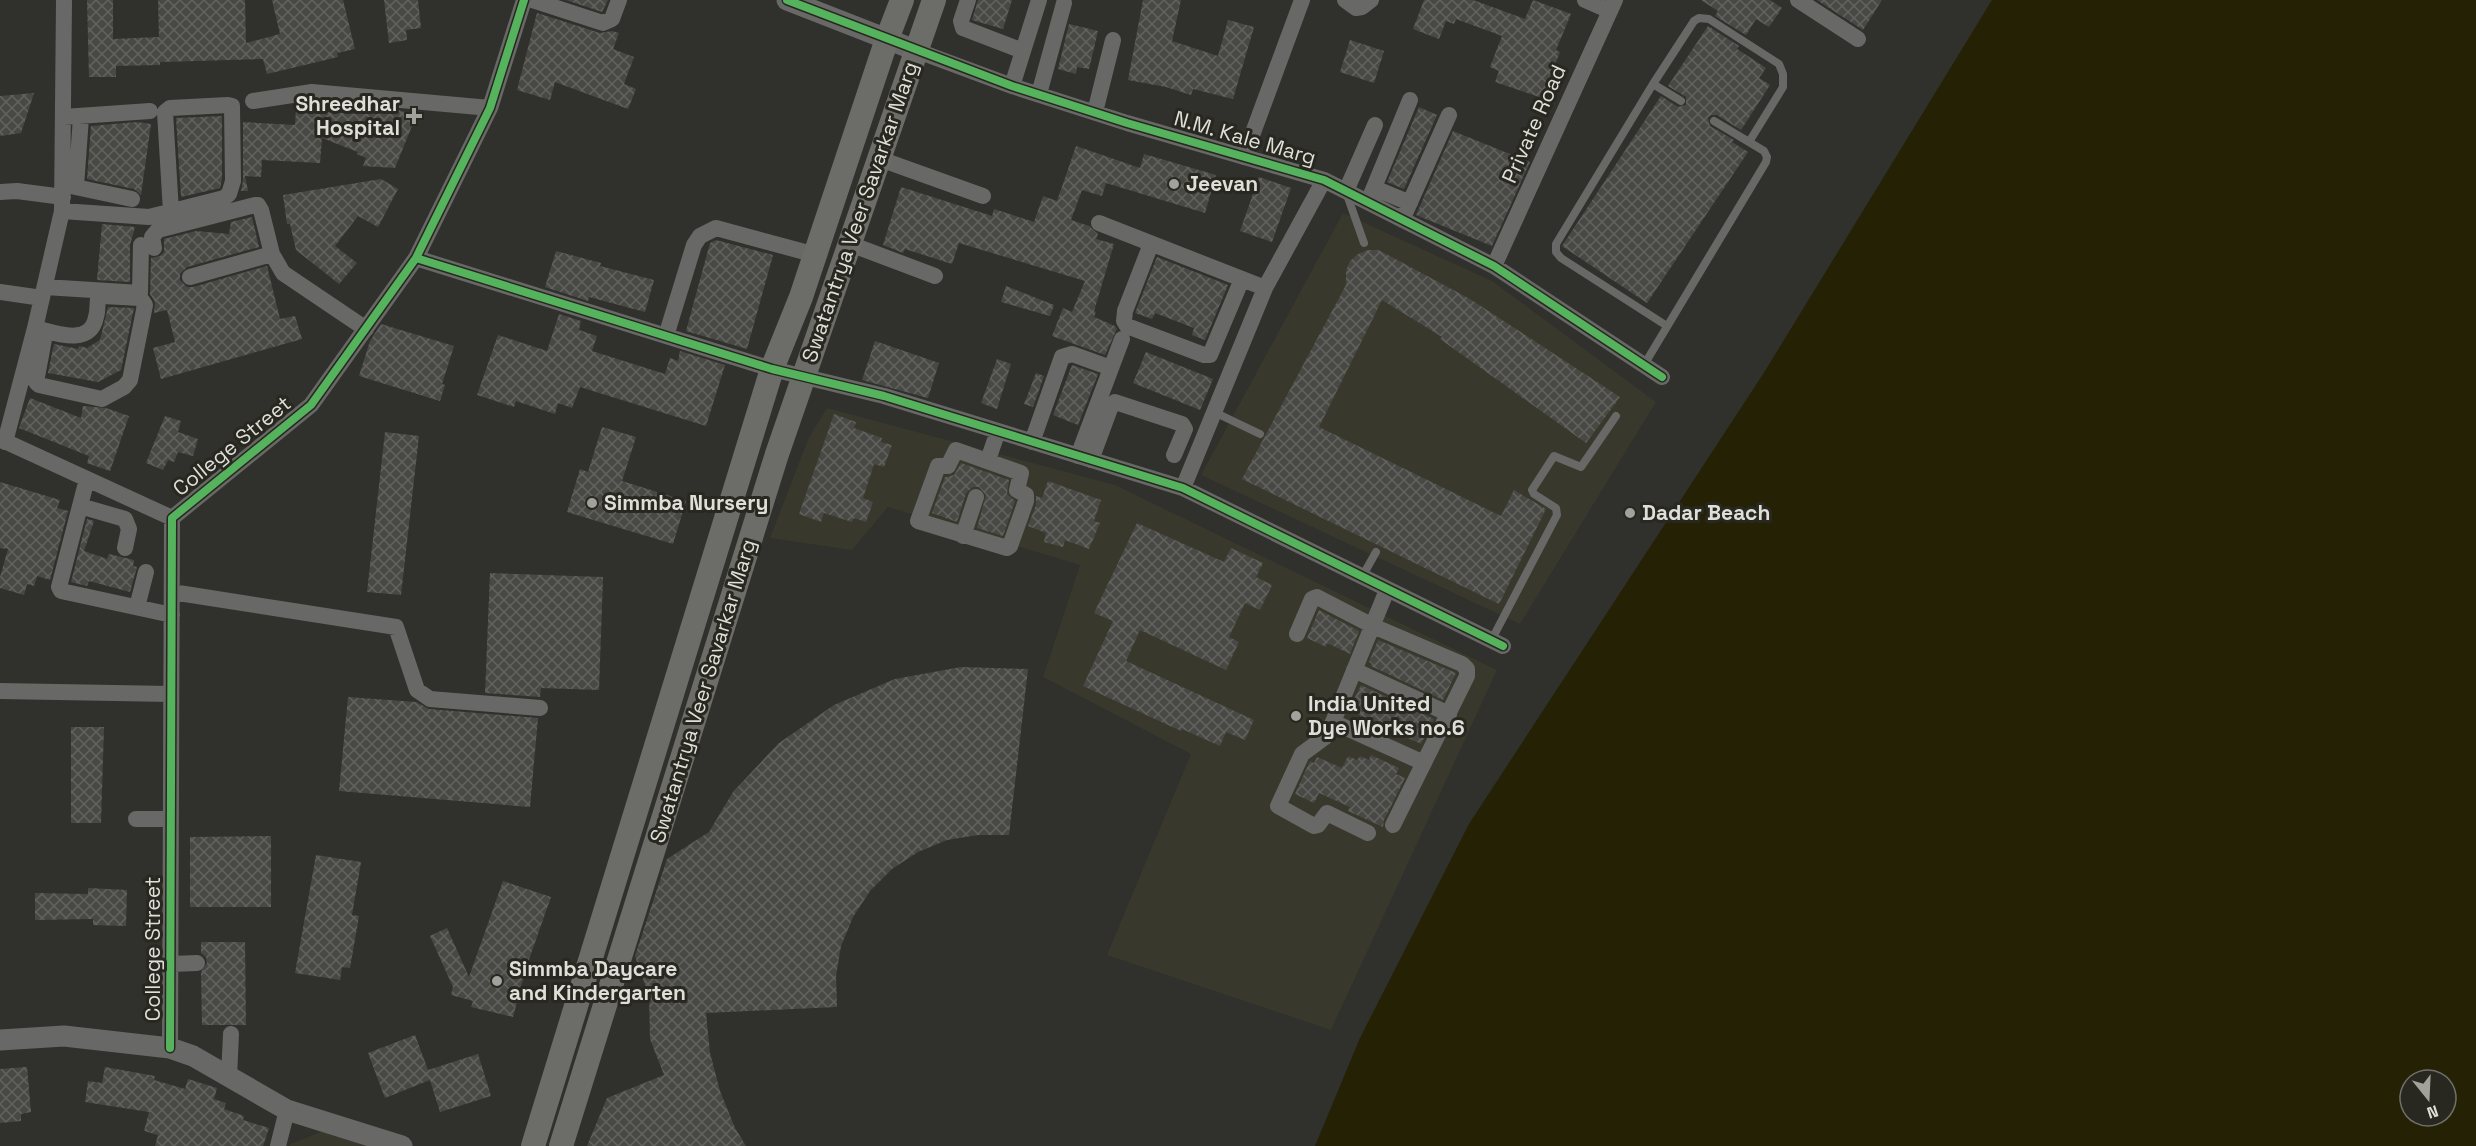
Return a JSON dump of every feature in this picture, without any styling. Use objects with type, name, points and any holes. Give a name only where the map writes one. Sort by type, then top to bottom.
[{"type":"main road","name":"Swatantrya Veer Savarkar Marg","points":[[533,1146],[772,369],[816,255],[902,0]]},
{"type":"main road","name":"Swatantrya Veer Savarkar Marg","points":[[561,1146],[804,376],[934,0]]},
{"type":"street","points":[[64,0],[66,195]]},
{"type":"street","name":"College Street","points":[[170,1047],[172,518],[311,405],[416,258],[490,108],[524,0]]},
{"type":"street","points":[[532,0],[603,23],[612,19],[619,0]]},
{"type":"street","name":"N.M. Kale Marg","points":[[787,0],[1012,86],[1324,180],[1346,191],[1371,195],[1402,220],[1494,266],[1662,377]]},
{"type":"street","points":[[968,0],[961,21],[963,28],[1023,51]]},
{"type":"street","points":[[1012,86],[1039,0]]},
{"type":"street","points":[[1244,157],[1302,0]]},
{"type":"street","points":[[1345,0],[1356,8],[1362,7],[1371,0]]},
{"type":"street","points":[[1585,0],[1612,5]]},
{"type":"street","points":[[1039,94],[1064,3]]},
{"type":"street","points":[[1808,3],[1858,39]]},
{"type":"street","name":"Private Road","points":[[1494,266],[1612,5]]},
{"type":"street","points":[[1095,112],[1102,71],[1113,40]]},
{"type":"street","points":[[252,101],[312,92],[490,108]]},
{"type":"street","points":[[1410,100],[1371,195],[1410,203]]},
{"type":"street","points":[[66,195],[126,217],[149,217],[171,212],[224,198],[229,194],[233,181],[232,106],[170,108],[165,112],[171,212]]},
{"type":"street","points":[[64,117],[150,111]]},
{"type":"street","points":[[1402,220],[1449,115]]},
{"type":"street","points":[[81,117],[44,292],[36,347],[3,440],[172,518]]},
{"type":"street","points":[[1346,191],[1375,125]]},
{"type":"street","points":[[880,159],[983,196]]},
{"type":"street","points":[[1182,488],[1265,288],[1324,180]]},
{"type":"street","points":[[0,192],[17,191],[132,199]]},
{"type":"street","points":[[0,292],[140,293],[147,246],[158,230],[258,205],[272,254],[283,273],[366,329]]},
{"type":"street","points":[[1099,223],[1265,288]]},
{"type":"street","points":[[666,336],[694,245],[708,230],[716,228],[816,255]]},
{"type":"street","points":[[850,244],[935,276]]},
{"type":"street","points":[[1151,244],[1124,317],[1127,326],[1204,355],[1210,355],[1242,279]]},
{"type":"street","points":[[190,277],[272,254]]},
{"type":"street","points":[[416,258],[772,369],[884,396],[1182,488],[1497,644]]},
{"type":"street","points":[[36,347],[35,380],[38,384],[97,399],[111,396],[130,380],[145,305],[140,298],[103,296],[98,298],[96,319],[92,328],[85,334],[72,336],[40,329]]},
{"type":"street","points":[[1085,458],[1111,368],[1122,339]]},
{"type":"street","points":[[1032,442],[1062,357],[1072,354],[1111,368]]},
{"type":"street","points":[[1085,458],[1115,402],[1182,424],[1185,429],[1174,455]]},
{"type":"street","points":[[988,460],[998,431]]},
{"type":"street","points":[[955,451],[1021,472],[1017,490],[1026,495],[1026,501],[1010,546],[1007,548],[963,536],[920,523],[918,517],[938,466],[948,466],[955,451]]},
{"type":"street","points":[[87,479],[59,587],[61,591],[172,615]]},
{"type":"street","points":[[963,536],[976,497]]},
{"type":"street","points":[[80,506],[125,519],[129,529],[125,548]]},
{"type":"street","points":[[137,607],[146,572]]},
{"type":"street","points":[[1368,833],[1327,813],[1318,825],[1314,826],[1278,806],[1302,754],[1325,737],[1333,722],[1388,590]]},
{"type":"street","points":[[172,592],[396,627],[417,690],[430,699],[540,708]]},
{"type":"street","points":[[1297,634],[1314,598],[1466,667],[1467,676],[1393,825]]},
{"type":"street","points":[[1354,670],[1449,714]]},
{"type":"street","points":[[0,691],[171,694]]},
{"type":"street","points":[[1333,722],[1424,763]]},
{"type":"street","points":[[136,819],[171,819]]},
{"type":"street","points":[[171,964],[197,963]]},
{"type":"street","points":[[229,1077],[231,1034]]},
{"type":"street","points":[[0,1040],[64,1036],[170,1047],[193,1056],[287,1110],[402,1146]]},
{"type":"street","points":[[278,1146],[287,1110]]},
{"type":"lane","points":[[1667,326],[1561,258],[1556,252],[1556,244],[1653,84],[1694,21],[1699,18],[1709,19],[1779,64],[1783,74],[1783,87],[1749,142]]},
{"type":"lane","points":[[1653,84],[1681,101]]},
{"type":"lane","points":[[1644,365],[1766,162],[1767,157],[1764,151],[1714,121]]},
{"type":"lane","points":[[1346,191],[1364,243]]},
{"type":"lane","points":[[1214,412],[1260,434]]},
{"type":"lane","points":[[1497,644],[1557,515],[1556,508],[1534,494],[1532,490],[1554,456],[1581,467],[1616,416]]},
{"type":"lane","points":[[1362,577],[1376,552]]},
{"type":"shaded area","points":[[1992,0],[2476,0],[2476,1146],[1315,1146],[1360,1038],[1469,824],[1765,371]]},
{"type":"shaded area","points":[[1343,213],[1492,281],[1656,402],[1520,624],[1201,475]]},
{"type":"shaded area","name":"India United Dye Works no.6","points":[[827,408],[1115,485],[1497,670],[1331,1030],[1107,955],[1191,754],[1043,677],[1080,565],[888,507],[852,550],[770,538],[809,437]]},
{"type":"shaded area","points":[[325,1130],[374,1146],[290,1146]]},
{"type":"building","points":[[87,0],[113,0],[113,39],[159,37],[158,0],[245,0],[246,43],[280,34],[272,0],[343,0],[355,49],[337,53],[338,57],[267,74],[263,59],[160,62],[160,65],[116,66],[116,77],[89,77]]},
{"type":"building","points":[[384,0],[418,0],[421,28],[406,30],[407,40],[389,43]]},
{"type":"building","points":[[566,0],[608,0],[602,12]]},
{"type":"building","points":[[978,0],[1012,0],[1003,29],[972,20]]},
{"type":"building","points":[[1143,0],[1181,0],[1172,41],[1218,56],[1228,20],[1254,27],[1233,99],[1193,89],[1191,95],[1166,87],[1128,80]]},
{"type":"building","points":[[1424,0],[1473,0],[1525,19],[1533,0],[1571,14],[1556,50],[1560,52],[1542,98],[1495,82],[1499,71],[1490,67],[1502,36],[1456,19],[1454,24],[1446,21],[1439,39],[1413,29]]},
{"type":"building","points":[[1701,0],[1770,0],[1782,8],[1769,27],[1756,19],[1746,35],[1715,16],[1718,11]]},
{"type":"building","points":[[1817,0],[1882,0],[1863,30]]},
{"type":"building","points":[[537,13],[600,33],[612,31],[619,33],[613,49],[634,57],[624,84],[636,89],[628,109],[555,82],[550,100],[517,90]]},
{"type":"building","points":[[1069,24],[1098,31],[1089,69],[1077,67],[1076,74],[1058,69]]},
{"type":"building","points":[[1708,26],[1739,46],[1737,49],[1766,68],[1759,78],[1770,85],[1741,130],[1717,115],[1711,115],[1708,118],[1710,126],[1734,140],[1732,142],[1748,152],[1647,303],[1562,246],[1661,96],[1678,107],[1686,105],[1686,97],[1668,86]]},
{"type":"building","points":[[1350,40],[1384,51],[1374,83],[1340,72]]},
{"type":"building","points":[[34,93],[21,133],[0,136],[0,96]]},
{"type":"building","points":[[360,107],[399,110],[416,116],[395,168],[363,166],[366,158],[357,154],[358,152],[322,138],[320,163],[262,160],[261,177],[245,176],[248,191],[241,191],[243,122],[295,125],[296,110],[357,114]]},
{"type":"building","points":[[1419,107],[1437,115],[1404,189],[1387,182]]},
{"type":"building","points":[[222,116],[220,188],[181,197],[176,118]]},
{"type":"building","points":[[137,122],[151,124],[141,195],[134,189],[87,179],[91,126]]},
{"type":"building","points":[[1453,131],[1530,162],[1492,246],[1416,215]]},
{"type":"building","points":[[1076,146],[1140,168],[1144,154],[1216,175],[1205,213],[1106,183],[1102,196],[1082,190],[1071,220],[1089,226],[1098,234],[1096,239],[1114,244],[1094,311],[1096,312],[1094,317],[1117,329],[1105,355],[1052,336],[1063,308],[1072,312],[1085,281],[959,243],[952,264],[905,249],[903,253],[883,245],[901,187],[992,216],[994,209],[1034,222],[1043,196],[1057,201]]},
{"type":"building","points":[[1259,177],[1291,188],[1272,242],[1240,231]]},
{"type":"building","points":[[381,179],[398,189],[378,227],[358,216],[335,246],[357,263],[339,284],[296,250],[290,224],[287,224],[283,195]]},
{"type":"building","points":[[252,217],[259,247],[187,267],[180,274],[180,280],[187,287],[193,287],[267,266],[280,319],[295,316],[302,339],[161,379],[153,348],[175,342],[167,310],[154,313],[155,302],[150,294],[151,258],[160,256],[164,252],[164,239],[196,231],[229,234],[231,222]]},
{"type":"building","points":[[102,224],[135,227],[130,245],[130,282],[97,280]]},
{"type":"building","points":[[716,240],[773,255],[747,349],[686,331],[710,243]]},
{"type":"building","points":[[1368,250],[1378,250],[1470,299],[1620,397],[1586,443],[1440,339],[1442,337],[1382,300],[1319,427],[1501,516],[1514,490],[1546,509],[1499,604],[1242,479],[1346,285],[1346,271],[1350,261],[1358,254]]},
{"type":"building","points":[[556,251],[601,263],[600,266],[654,280],[645,312],[589,297],[588,301],[545,287]]},
{"type":"building","points":[[1157,257],[1228,285],[1205,340],[1192,335],[1194,328],[1155,313],[1152,319],[1135,313]]},
{"type":"building","points":[[1006,286],[1054,305],[1050,316],[1001,302]]},
{"type":"building","points":[[108,307],[134,308],[121,370],[98,382],[48,373],[54,344],[78,349],[79,346],[87,348],[100,340]]},
{"type":"building","points":[[559,314],[581,321],[579,330],[597,336],[592,351],[665,374],[670,358],[678,361],[680,351],[725,365],[706,426],[580,387],[572,408],[558,403],[555,414],[516,401],[514,407],[477,395],[498,335],[547,351]]},
{"type":"building","points":[[381,324],[454,346],[442,384],[445,385],[440,401],[359,376],[370,341]]},
{"type":"building","points":[[875,341],[939,363],[928,398],[862,380]]},
{"type":"building","points":[[1146,352],[1213,379],[1200,410],[1133,383]]},
{"type":"building","points":[[997,359],[1011,364],[997,409],[981,403]]},
{"type":"building","points":[[1072,365],[1098,374],[1078,425],[1053,415]]},
{"type":"building","points":[[1036,373],[1044,376],[1033,407],[1024,404]]},
{"type":"building","points":[[30,398],[81,418],[83,406],[106,408],[129,416],[110,471],[87,463],[89,456],[19,428]]},
{"type":"building","points":[[834,414],[856,422],[854,428],[882,438],[881,442],[892,445],[884,467],[874,464],[863,498],[873,502],[866,522],[854,518],[852,522],[824,513],[821,522],[799,514]]},
{"type":"building","points":[[165,416],[181,421],[178,432],[198,439],[193,456],[178,452],[174,462],[168,460],[163,470],[146,463]]},
{"type":"building","points":[[602,427],[636,437],[622,481],[686,501],[673,544],[567,512],[580,469],[588,472]]},
{"type":"building","points":[[385,432],[419,436],[401,595],[367,592]]},
{"type":"building","points":[[961,463],[1009,480],[1007,494],[1015,501],[1003,536],[977,528],[986,495],[979,487],[973,487],[966,493],[957,522],[932,513],[945,477],[954,475]]},
{"type":"building","points":[[1048,481],[1101,500],[1094,521],[1100,523],[1089,549],[1065,540],[1063,547],[1044,542],[1046,533],[1028,526],[1036,505],[1036,496],[1042,498]]},
{"type":"building","points":[[0,482],[60,500],[57,508],[68,511],[50,580],[37,576],[34,586],[27,584],[24,595],[0,588],[0,577],[8,549],[0,548]]},
{"type":"building","points":[[87,519],[94,521],[84,551],[107,559],[109,554],[134,560],[133,566],[137,567],[130,592],[89,581],[87,586],[71,582]]},
{"type":"building","points":[[1137,523],[1224,562],[1231,548],[1263,563],[1256,577],[1272,585],[1260,610],[1245,603],[1229,637],[1239,642],[1226,670],[1140,630],[1126,661],[1254,720],[1245,740],[1226,732],[1220,746],[1182,729],[1181,731],[1083,686],[1113,621],[1094,613]]},
{"type":"building","points":[[490,573],[603,577],[599,690],[541,688],[540,697],[485,693]]},
{"type":"building","points":[[1319,610],[1359,631],[1350,654],[1327,643],[1326,647],[1307,638]]},
{"type":"building","points":[[1378,640],[1456,673],[1443,700],[1371,666],[1369,662]]},
{"type":"building","points":[[961,667],[1028,669],[1009,835],[978,835],[947,840],[918,852],[892,869],[870,891],[853,917],[841,946],[836,976],[837,1007],[706,1013],[710,1053],[720,1091],[735,1128],[746,1146],[587,1146],[607,1098],[664,1075],[650,1039],[649,996],[635,956],[667,859],[709,832],[733,792],[779,743],[834,705],[895,679]]},
{"type":"building","points":[[1361,685],[1434,719],[1421,744],[1349,710]]},
{"type":"building","points":[[348,697],[416,702],[429,709],[538,718],[530,807],[339,791]]},
{"type":"building","points":[[71,727],[104,727],[101,823],[71,823]]},
{"type":"building","points":[[1371,755],[1399,768],[1396,774],[1405,778],[1384,820],[1383,827],[1348,811],[1350,807],[1319,793],[1314,803],[1295,794],[1310,761],[1314,763],[1317,757],[1342,768],[1348,756],[1357,760],[1360,756],[1369,760]]},
{"type":"building","points":[[271,836],[271,907],[190,907],[190,837]]},
{"type":"building","points":[[316,855],[361,862],[352,915],[359,916],[350,968],[342,967],[340,980],[295,973]]},
{"type":"building","points":[[503,881],[551,897],[526,968],[513,1017],[471,1007],[473,1001],[451,995],[453,987],[430,936],[447,928],[469,977]]},
{"type":"building","points":[[88,888],[127,890],[126,926],[93,925],[93,919],[35,920],[35,893],[88,894]]},
{"type":"building","points":[[201,942],[245,942],[246,1025],[202,1025],[201,972],[207,963],[206,957],[201,953]]},
{"type":"building","points":[[415,1035],[428,1070],[478,1054],[491,1096],[440,1112],[430,1080],[385,1098],[368,1053]]},
{"type":"building","points":[[27,1067],[31,1112],[21,1114],[21,1121],[0,1123],[0,1069]]},
{"type":"building","points":[[105,1067],[155,1076],[154,1080],[185,1089],[188,1079],[217,1088],[214,1099],[226,1103],[224,1109],[244,1116],[243,1120],[269,1128],[263,1146],[155,1146],[158,1135],[144,1131],[149,1112],[85,1102],[88,1081],[102,1083]]},
{"type":"cycle path","points":[[170,1048],[172,518],[311,405],[416,258],[490,108],[524,0]]},
{"type":"cycle path","points":[[787,0],[1012,86],[1127,123],[1324,180],[1494,266],[1662,377]]},
{"type":"cycle path","points":[[416,258],[772,369],[884,396],[1183,488],[1503,646]]},
{"type":"place","name":"Shreedhar Hospital","points":[[414,116]]},
{"type":"place","name":"Jeevan","points":[[1174,184]]},
{"type":"place","name":"Simmba Nursery","points":[[592,503]]},
{"type":"place","name":"Dadar Beach","points":[[1630,513]]},
{"type":"place","name":"India United Dye Works no.6","points":[[1296,716]]},
{"type":"place","name":"Simmba Daycare and Kindergarten","points":[[497,981]]}]
